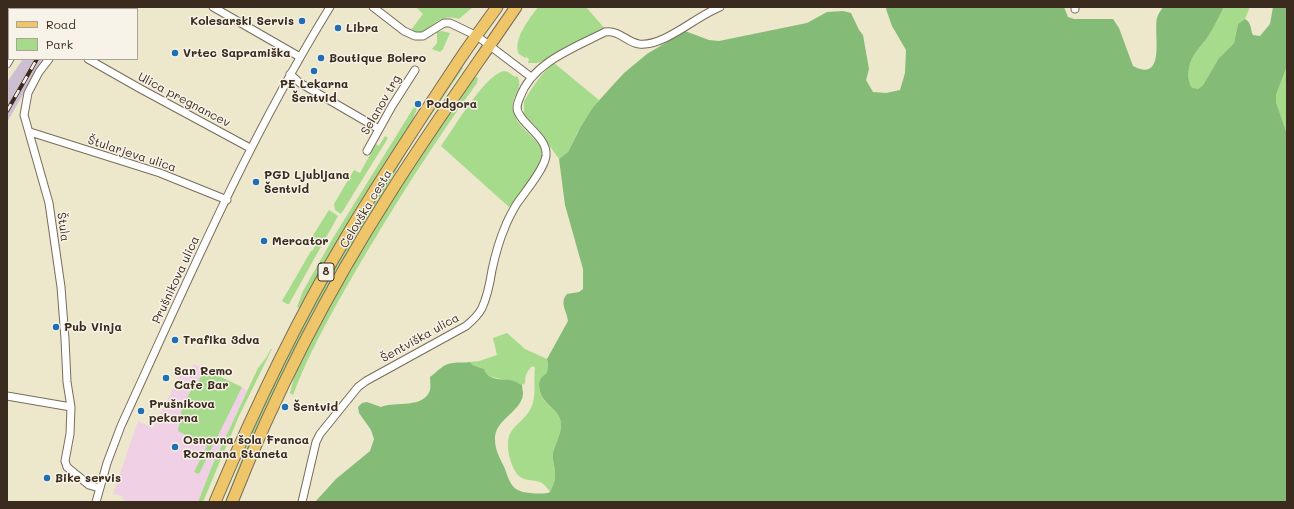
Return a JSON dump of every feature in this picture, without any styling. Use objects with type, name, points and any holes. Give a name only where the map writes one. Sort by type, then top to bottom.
[{"type":"main road","name":"Celovška cesta","points":[[215,502],[246,429],[272,374],[344,241],[383,176],[497,7]]},
{"type":"main road","name":"Celovška cesta","points":[[232,502],[287,379],[339,280],[395,185],[516,7]]},
{"type":"street","points":[[213,7],[300,57]]},
{"type":"street","name":"Prušnikova ulica","points":[[96,502],[107,463],[121,426],[250,148],[290,74],[330,7]]},
{"type":"street","points":[[374,7],[404,31],[415,36],[423,36],[444,23],[450,23],[477,36],[531,77],[561,54],[605,32],[612,31],[638,44],[654,42],[670,36],[707,13],[720,7]]},
{"type":"street","name":"Štula","points":[[47,60],[31,86],[26,101],[24,115],[30,132],[49,205],[61,291],[67,382],[71,407],[70,434],[65,461],[67,468],[89,485],[99,488]]},
{"type":"street","name":"Ulica pregnancev","points":[[90,60],[250,148]]},
{"type":"street","name":"Selanov trg","points":[[367,151],[415,70]]},
{"type":"street","points":[[290,74],[300,83],[379,129]]},
{"type":"street","name":"Šentviška ulica","points":[[302,502],[316,442],[330,420],[358,387],[366,381],[466,326],[482,309],[497,251],[505,227],[516,206],[545,161],[546,154],[544,146],[538,136],[519,115],[517,110],[517,104],[522,92],[531,77]]},
{"type":"street","name":"Štularjeva ulica","points":[[30,132],[160,173],[226,200]]},
{"type":"street","points":[[7,396],[71,407]]},
{"type":"shaded area","points":[[22,60],[43,60],[7,122],[7,82]]},
{"type":"shaded area","name":"Osnovna šola Franca Rozmana Staneta","points":[[194,364],[247,390],[212,466],[198,502],[124,502],[125,500],[122,499],[123,496],[113,494],[138,421],[153,428],[183,369],[190,372]]},
{"type":"green space","points":[[416,7],[473,7],[459,19],[442,19],[419,33],[411,30],[423,14]]},
{"type":"green space","points":[[538,7],[586,7],[606,30],[569,46],[543,61],[528,63],[529,59],[519,54],[517,48],[518,42],[523,29]]},
{"type":"green space","points":[[887,7],[1064,7],[1068,17],[1074,19],[1113,19],[1119,28],[1133,66],[1144,70],[1151,68],[1154,62],[1157,44],[1157,18],[1163,7],[1224,7],[1211,32],[1196,52],[1190,63],[1188,76],[1190,85],[1192,88],[1198,89],[1203,85],[1219,58],[1234,43],[1238,24],[1245,19],[1250,24],[1253,35],[1260,36],[1270,24],[1273,7],[1287,7],[1287,66],[1276,95],[1276,102],[1287,134],[1287,502],[315,502],[336,479],[370,451],[374,439],[371,430],[359,413],[358,407],[362,403],[367,402],[381,407],[422,400],[427,396],[430,390],[430,377],[441,368],[450,363],[470,362],[473,365],[484,369],[491,377],[512,380],[522,385],[523,394],[521,401],[503,421],[496,433],[496,448],[509,480],[516,489],[523,492],[533,493],[550,492],[555,479],[553,453],[561,423],[560,418],[543,398],[540,392],[539,383],[541,378],[547,373],[547,359],[568,321],[564,304],[565,297],[567,294],[579,292],[583,289],[583,269],[565,205],[559,159],[568,152],[593,107],[624,73],[647,54],[685,31],[709,40],[719,41],[807,23],[827,12],[843,11],[851,13],[863,35],[869,69],[866,80],[873,92],[886,93],[900,90],[905,73],[906,50],[892,26],[886,9]]},
{"type":"green space","points":[[1224,7],[1250,7],[1245,19],[1238,24],[1234,43],[1219,58],[1203,85],[1198,89],[1192,89],[1188,77],[1190,63],[1196,52],[1211,32]]},
{"type":"green space","points":[[442,31],[450,33],[443,49],[440,52],[432,49],[437,43],[437,32]]},
{"type":"green space","points":[[554,63],[599,100],[577,133],[568,152],[559,159],[535,126],[524,114],[524,101],[541,76]]},
{"type":"green space","points":[[1287,66],[1287,134],[1276,102],[1276,95]]},
{"type":"green space","points":[[462,67],[463,68],[412,143],[339,269],[225,502],[259,414],[295,340],[334,267],[391,172]]},
{"type":"green space","points":[[504,71],[515,77],[517,76],[519,80],[518,89],[513,101],[514,114],[520,124],[538,143],[542,153],[542,159],[535,174],[509,207],[441,146],[479,92],[496,74]]},
{"type":"green space","points":[[474,76],[478,78],[477,83],[414,176],[346,287],[329,317],[299,379],[293,395],[290,393],[296,370],[364,245],[418,158]]},
{"type":"green space","points":[[414,107],[417,109],[411,124],[300,309],[297,307],[303,291],[333,238]]},
{"type":"green space","points":[[385,136],[388,138],[341,214],[335,210],[334,204],[354,170],[360,173],[376,144],[379,146]]},
{"type":"green space","points":[[329,210],[338,216],[289,304],[287,304],[282,301],[313,250],[317,242],[310,240]]},
{"type":"green space","points":[[507,333],[525,349],[547,359],[547,373],[541,378],[539,383],[540,392],[546,403],[560,418],[561,423],[553,453],[555,479],[550,492],[542,483],[524,479],[519,476],[513,467],[508,448],[509,436],[511,432],[527,415],[533,403],[535,368],[533,366],[529,369],[525,383],[522,385],[509,380],[488,376],[480,367],[473,365],[470,362],[479,361],[497,355],[493,338]]},
{"type":"green space","points":[[271,349],[239,416],[203,502],[198,502],[212,466],[258,368]]},
{"type":"green space","points":[[204,369],[242,387],[199,474],[194,472],[207,446],[178,431],[182,408],[192,388],[197,385]]},
{"type":"railway","points":[[7,111],[36,60]]},
{"type":"place","name":"Kolesarski Servis","points":[[302,21]]},
{"type":"place","name":"Libra","points":[[338,28]]},
{"type":"place","name":"Vrtec Sapramiška","points":[[175,53]]},
{"type":"place","name":"Boutique Bolero","points":[[321,58]]},
{"type":"place","name":"PE Lekarna Šentvid","points":[[314,71]]},
{"type":"place","name":"Podgora","points":[[418,104]]},
{"type":"place","name":"PGD Ljubljana Šentvid","points":[[256,182]]},
{"type":"place","name":"Mercator","points":[[264,241]]},
{"type":"place","name":"Pub Vinja","points":[[56,327]]},
{"type":"place","name":"Trafika 3dva","points":[[175,340]]},
{"type":"place","name":"San Remo Cafe Bar","points":[[166,378]]},
{"type":"place","name":"Šentvid","points":[[285,407]]},
{"type":"place","name":"Prušnikova pekarna","points":[[141,411]]},
{"type":"place","name":"Osnovna šola Franca Rozmana Staneta","points":[[175,447]]},
{"type":"place","name":"Bike servis","points":[[47,478]]}]
